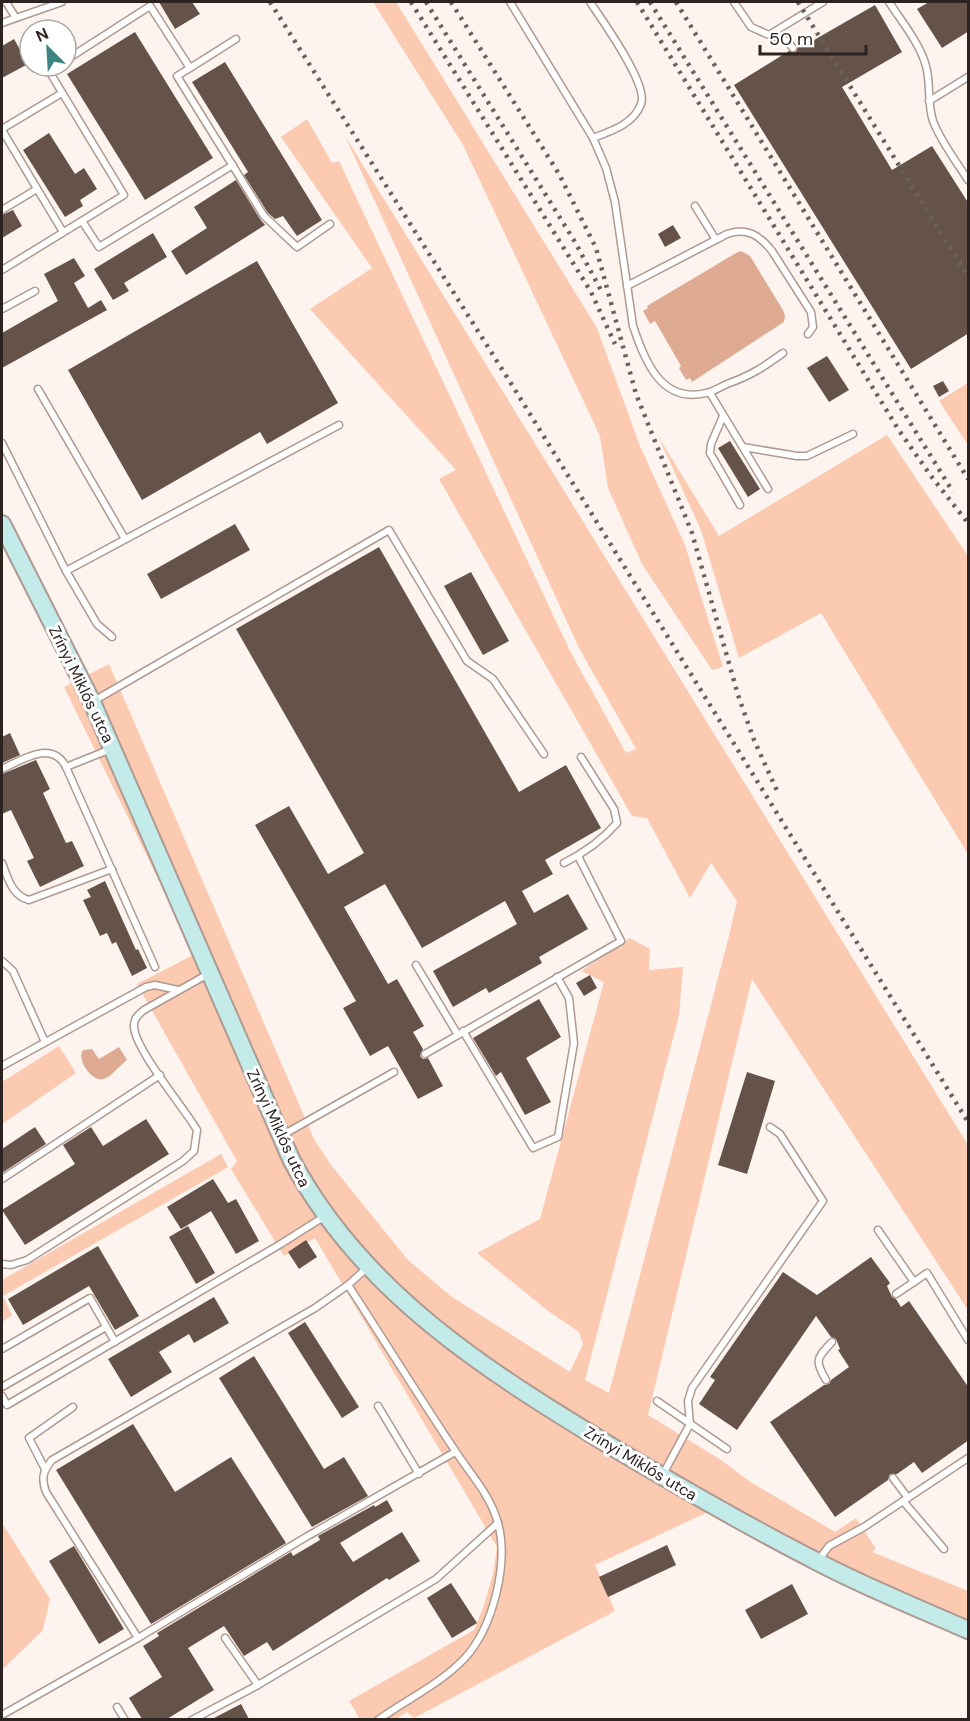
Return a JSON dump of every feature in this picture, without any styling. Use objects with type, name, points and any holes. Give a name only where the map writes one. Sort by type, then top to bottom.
[{"type":"main road","name":"Zrínyi Miklós utca","points":[[2,524],[92,702],[280,1136],[310,1194],[325,1216],[368,1267],[399,1298],[472,1356],[551,1409],[662,1476],[817,1562],[969,1630]]},
{"type":"lane","points":[[6,2],[16,18]]},
{"type":"lane","points":[[2,23],[62,2]]},
{"type":"lane","points":[[510,2],[593,138],[611,182],[633,326],[639,345],[656,376],[663,384],[678,393],[698,395],[710,393],[752,375],[783,352]]},
{"type":"lane","points":[[590,2],[636,75],[643,97],[632,118],[623,125],[593,138]]},
{"type":"lane","points":[[734,2],[751,27],[787,41],[793,48]]},
{"type":"lane","points":[[769,35],[824,2]]},
{"type":"lane","points":[[890,2],[917,44],[923,59],[929,101],[936,128],[969,180]]},
{"type":"lane","points":[[78,52],[150,6],[190,68]]},
{"type":"lane","points":[[236,39],[177,76],[264,216],[297,247],[330,224]]},
{"type":"lane","points":[[929,101],[969,77]]},
{"type":"lane","points":[[2,270],[124,195],[53,78]]},
{"type":"lane","points":[[62,93],[2,130],[63,232]]},
{"type":"lane","points":[[82,221],[99,247],[233,165]]},
{"type":"lane","points":[[2,210],[37,189]]},
{"type":"lane","points":[[695,206],[716,240]]},
{"type":"lane","points":[[627,286],[716,240],[735,231],[744,230],[765,242],[811,312],[813,327],[808,334]]},
{"type":"lane","points":[[2,309],[35,291]]},
{"type":"lane","points":[[38,389],[125,539]]},
{"type":"lane","points":[[710,393],[768,489]]},
{"type":"lane","points":[[723,416],[711,444],[710,453],[740,505]]},
{"type":"lane","points":[[66,571],[339,425]]},
{"type":"lane","points":[[742,447],[807,456],[853,434]]},
{"type":"lane","points":[[2,443],[66,571],[97,624],[112,637]]},
{"type":"lane","points":[[92,702],[389,530],[467,661],[493,679],[544,754]]},
{"type":"lane","points":[[66,767],[112,748]]},
{"type":"lane","points":[[2,769],[43,752],[62,759],[154,967]]},
{"type":"lane","points":[[564,862],[578,856],[606,836],[618,823],[614,810],[581,757]]},
{"type":"lane","points":[[425,1054],[621,940],[578,856]]},
{"type":"lane","points":[[2,863],[17,896],[29,900],[112,869]]},
{"type":"lane","points":[[2,961],[13,971],[45,1042]]},
{"type":"lane","points":[[416,966],[533,1148],[558,1137],[574,1043],[569,998],[557,977]]},
{"type":"lane","points":[[2,1263],[11,1265],[27,1260],[191,1155],[196,1145],[197,1130],[139,1045],[134,1030],[135,1021],[144,1010],[210,972]]},
{"type":"lane","points":[[2,1066],[146,987],[155,985],[178,990]]},
{"type":"lane","points":[[280,1136],[394,1072]]},
{"type":"lane","points":[[2,1179],[160,1075]]},
{"type":"lane","points":[[662,1476],[690,1424],[688,1401],[692,1388],[823,1201],[780,1134],[770,1127]]},
{"type":"lane","points":[[2,1396],[7,1405],[325,1216]]},
{"type":"lane","points":[[878,1230],[914,1282]]},
{"type":"lane","points":[[138,1638],[46,1492],[42,1481],[45,1469],[52,1460],[315,1308],[348,1285],[368,1267]]},
{"type":"lane","points":[[896,1294],[927,1273],[969,1340]]},
{"type":"lane","points":[[348,1285],[455,1452],[481,1485],[491,1503],[502,1544],[501,1569],[494,1601],[476,1642],[464,1659],[447,1674],[378,1719]]},
{"type":"lane","points":[[2,1349],[90,1298],[115,1342]]},
{"type":"lane","points":[[2,1387],[106,1327]]},
{"type":"lane","points":[[826,1380],[819,1369],[818,1362],[822,1353],[832,1342]]},
{"type":"lane","points":[[657,1401],[727,1449]]},
{"type":"lane","points":[[378,1406],[418,1474]]},
{"type":"lane","points":[[45,1469],[29,1438],[72,1407]]},
{"type":"lane","points":[[2,1715],[455,1452]]},
{"type":"lane","points":[[817,1562],[829,1546],[864,1527],[969,1458]]},
{"type":"lane","points":[[893,1478],[905,1500],[944,1549]]},
{"type":"lane","points":[[192,1719],[258,1685],[436,1580],[498,1523]]},
{"type":"lane","points":[[225,1638],[258,1685]]},
{"type":"lane","points":[[117,1707],[125,1719]]},
{"type":"shaded area","points":[[373,2],[396,2],[597,328],[640,446],[685,545],[723,667],[712,670],[642,564],[608,488],[600,436],[463,145]]},
{"type":"shaded area","points":[[307,119],[332,163],[339,161],[570,651],[626,753],[636,749],[579,648],[345,136],[968,1145],[968,1310],[752,979],[648,1415],[721,1460],[749,1481],[835,1532],[856,1518],[876,1549],[872,1552],[968,1591],[968,1630],[712,1510],[595,1565],[615,1611],[414,1718],[407,1712],[395,1719],[360,1719],[349,1701],[474,1630],[493,1574],[497,1547],[315,1238],[284,1256],[231,1169],[237,1161],[137,984],[195,954],[64,687],[109,664],[314,1139],[331,1165],[408,1260],[452,1297],[570,1372],[583,1344],[579,1332],[548,1311],[477,1253],[540,1219],[604,982],[581,971],[630,938],[650,949],[649,970],[683,967],[679,1015],[585,1380],[609,1393],[737,901],[711,863],[690,898],[647,818],[632,816],[439,479],[456,470],[310,309],[372,268],[281,137]]},
{"type":"shaded area","points":[[741,251],[750,256],[783,310],[784,322],[692,382],[690,378],[686,380],[679,368],[681,366],[655,321],[650,324],[643,311],[648,308],[647,306]]},
{"type":"shaded area","points":[[968,383],[968,445],[939,401]]},
{"type":"shaded area","points":[[887,435],[968,556],[968,854],[821,613],[739,658],[701,530],[658,436],[719,536]]},
{"type":"shaded area","points":[[59,1046],[76,1073],[2,1124],[2,1082]]},
{"type":"shaded area","points":[[119,1047],[127,1060],[107,1078],[95,1077],[83,1064],[81,1054],[83,1050],[92,1049],[99,1059]]},
{"type":"shaded area","points":[[221,1154],[228,1167],[3,1296],[12,1315],[2,1322],[2,1280]]},
{"type":"shaded area","points":[[2,1523],[50,1599],[43,1630],[2,1670]]},
{"type":"building","points":[[159,2],[192,2],[200,14],[175,29]]},
{"type":"building","points":[[929,2],[969,2],[969,31],[942,48],[917,9]]},
{"type":"building","points":[[875,5],[902,52],[842,87],[892,170],[932,146],[969,204],[969,333],[911,369],[734,85],[789,51],[796,52],[798,46],[812,37],[814,40]]},
{"type":"building","points":[[135,32],[213,158],[145,200],[69,78],[78,78],[78,67]]},
{"type":"building","points":[[14,39],[18,46],[18,69],[2,78],[2,46]]},
{"type":"building","points":[[225,62],[322,220],[297,236],[283,216],[275,219],[268,213],[244,175],[248,172],[192,82]]},
{"type":"building","points":[[49,133],[75,174],[84,168],[97,189],[80,200],[83,206],[65,217],[23,150]]},
{"type":"building","points":[[236,180],[265,225],[186,275],[171,251],[207,228],[194,207]]},
{"type":"building","points":[[13,210],[22,226],[2,238],[2,215]]},
{"type":"building","points":[[673,225],[681,238],[665,247],[658,234]]},
{"type":"building","points":[[153,233],[167,257],[124,283],[129,291],[113,300],[94,269]]},
{"type":"building","points":[[74,258],[85,276],[74,283],[88,308],[101,300],[107,310],[2,368],[2,333],[58,301],[44,274]]},
{"type":"building","points":[[257,261],[338,403],[267,444],[260,432],[142,500],[68,370]]},
{"type":"building","points":[[827,356],[849,390],[829,402],[807,368]]},
{"type":"building","points":[[943,381],[949,391],[939,397],[933,386]]},
{"type":"building","points":[[730,441],[760,489],[748,497],[718,448]]},
{"type":"building","points":[[235,524],[250,550],[161,599],[147,574]]},
{"type":"building","points":[[379,547],[519,792],[566,765],[601,828],[545,860],[553,874],[522,891],[534,913],[568,894],[588,929],[539,957],[542,963],[489,993],[486,988],[453,1007],[433,971],[517,924],[505,901],[422,948],[385,884],[344,907],[388,984],[397,979],[424,1026],[413,1032],[423,1049],[420,1056],[423,1059],[428,1058],[443,1086],[418,1099],[388,1046],[370,1056],[343,1008],[356,1001],[255,825],[289,806],[328,874],[364,853],[236,629]]},
{"type":"building","points":[[471,572],[509,641],[483,655],[444,586]]},
{"type":"building","points":[[10,733],[20,755],[2,763],[2,737]]},
{"type":"building","points":[[36,760],[50,789],[43,793],[66,843],[72,841],[84,866],[40,887],[27,861],[34,858],[11,810],[2,814],[2,774]]},
{"type":"building","points":[[105,881],[136,950],[138,949],[147,968],[132,976],[116,942],[112,944],[107,933],[100,936],[83,900],[91,897],[87,890]]},
{"type":"building","points":[[590,975],[597,988],[584,996],[576,983]]},
{"type":"building","points":[[539,999],[561,1037],[526,1058],[551,1102],[525,1115],[501,1072],[496,1076],[473,1038]]},
{"type":"building","points":[[747,1072],[775,1081],[747,1174],[718,1165]]},
{"type":"building","points":[[146,1119],[169,1154],[25,1245],[2,1210],[75,1164],[63,1145],[91,1127],[103,1146]]},
{"type":"building","points":[[35,1127],[46,1144],[2,1173],[2,1149]]},
{"type":"building","points":[[213,1179],[228,1203],[236,1199],[259,1241],[236,1254],[211,1211],[181,1229],[167,1207]]},
{"type":"building","points":[[188,1226],[215,1273],[196,1284],[169,1237]]},
{"type":"building","points":[[306,1240],[317,1257],[299,1269],[288,1252]]},
{"type":"building","points":[[98,1246],[139,1316],[115,1330],[89,1286],[23,1325],[8,1299]]},
{"type":"building","points":[[871,1257],[890,1283],[887,1286],[892,1297],[901,1307],[909,1301],[969,1388],[969,1440],[922,1473],[914,1462],[897,1474],[890,1474],[888,1480],[835,1517],[770,1422],[824,1385],[829,1384],[849,1367],[838,1350],[840,1349],[836,1339],[831,1337],[816,1316],[737,1430],[699,1404],[715,1380],[710,1377],[783,1272],[817,1295]]},
{"type":"building","points":[[214,1297],[229,1323],[194,1343],[189,1334],[159,1352],[172,1372],[131,1397],[108,1359]]},
{"type":"building","points":[[305,1322],[359,1407],[342,1418],[288,1333]]},
{"type":"building","points":[[254,1356],[324,1469],[344,1457],[368,1496],[312,1527],[219,1378]]},
{"type":"building","points":[[133,1424],[175,1492],[231,1457],[286,1543],[151,1624],[56,1470]]},
{"type":"building","points":[[387,1500],[393,1511],[340,1543],[353,1562],[402,1532],[420,1561],[389,1580],[387,1578],[273,1651],[267,1642],[244,1656],[224,1626],[188,1648],[214,1690],[167,1719],[142,1719],[129,1698],[162,1677],[143,1646],[159,1636],[157,1633],[291,1552],[293,1556],[320,1540],[318,1536]]},
{"type":"building","points":[[667,1545],[676,1565],[608,1597],[599,1577]]},
{"type":"building","points":[[74,1546],[124,1629],[99,1644],[49,1561]]},
{"type":"building","points":[[451,1583],[477,1623],[452,1638],[427,1598]]},
{"type":"building","points":[[792,1584],[808,1614],[761,1639],[745,1610]]},
{"type":"building","points":[[241,1704],[249,1719],[212,1719]]},
{"type":"railway","points":[[270,2],[512,385],[968,1122]]},
{"type":"railway","points":[[411,2],[591,292],[615,344]]},
{"type":"railway","points":[[426,2],[575,242],[603,294]]},
{"type":"railway","points":[[451,2],[559,174],[596,248],[636,394],[692,533],[738,695],[754,740],[778,793]]},
{"type":"railway","points":[[637,2],[898,429],[968,523]]},
{"type":"railway","points":[[650,2],[953,492]]},
{"type":"railway","points":[[676,2],[968,479]]},
{"type":"railway","points":[[798,2],[968,277]]}]
